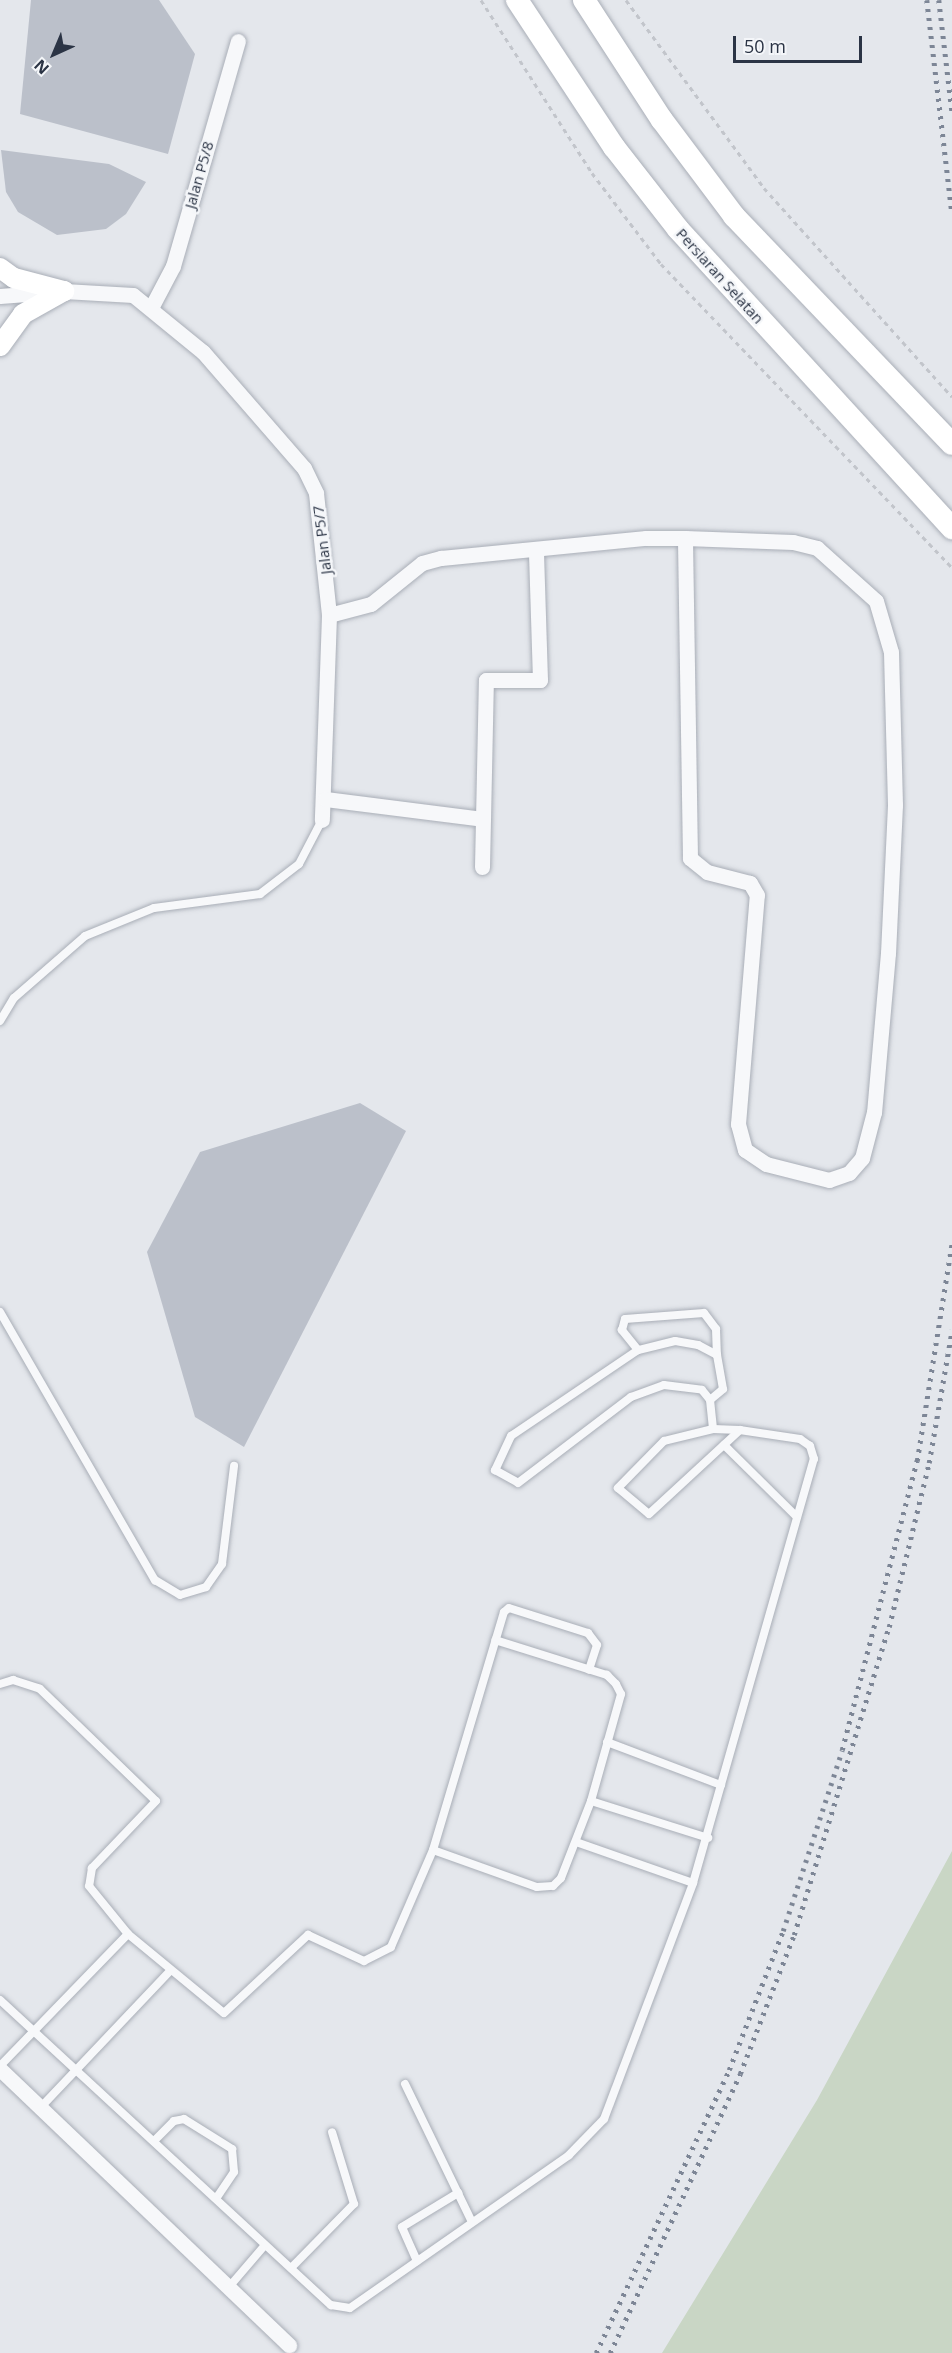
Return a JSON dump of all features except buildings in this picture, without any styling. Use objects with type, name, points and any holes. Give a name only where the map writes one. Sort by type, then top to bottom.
[{"type":"main road","name":"Persiaran Selatan","points":[[518,0],[614,147],[678,230],[952,528]]},
{"type":"main road","points":[[584,0],[662,120],[734,216],[946,438]]},
{"type":"street","name":"Jalan P5/8","points":[[152,306],[173,266],[238,41]]},
{"type":"street","points":[[0,268],[14,278],[64,291]]},
{"type":"street","name":"Jalan P5/7","points":[[0,296],[64,291],[133,295],[152,306],[203,352],[304,468],[316,493],[329,615],[325,800],[322,820]]},
{"type":"street","points":[[0,346],[23,314],[64,291]]},
{"type":"street","points":[[329,615],[371,604],[422,563],[536,553],[646,538],[685,538],[818,548],[876,602],[888,626],[895,805],[874,1112],[862,1158],[849,1173],[829,1180],[766,1164],[745,1150],[738,1124],[757,895],[750,883],[707,872],[690,858],[685,538]]},
{"type":"street","points":[[482,867],[486,680],[540,680],[536,553]]},
{"type":"street","points":[[325,800],[483,819]]},
{"type":"street","points":[[0,2067],[40,2108],[289,2345]]},
{"type":"lane","points":[[0,1021],[14,998],[85,936],[154,908],[260,894],[299,864],[322,820]]},
{"type":"lane","points":[[0,1312],[155,1580],[180,1595],[206,1587],[222,1564],[234,1466]]},
{"type":"lane","points":[[638,1350],[622,1330],[625,1319],[704,1312],[716,1329],[717,1355],[723,1389],[710,1400]]},
{"type":"lane","points":[[713,1429],[710,1400],[702,1390],[664,1385],[631,1397],[518,1484],[495,1470],[511,1436],[638,1350],[675,1341],[698,1345],[717,1355]]},
{"type":"lane","points":[[0,2000],[78,2069],[331,2306],[350,2308],[569,2155],[604,2119],[693,1883],[708,1838],[796,1516],[814,1459],[810,1446],[800,1439],[740,1430],[713,1429],[664,1441],[621,1480],[621,1495],[642,1513],[656,1511],[740,1430]]},
{"type":"lane","points":[[724,1445],[796,1516]]},
{"type":"lane","points":[[0,1684],[13,1680],[40,1689],[156,1801],[92,1868],[89,1886],[95,1900],[128,1934],[170,1971],[224,2013],[308,1935],[340,1953],[364,1961],[378,1958],[391,1947],[433,1851],[495,1640],[499,1619],[509,1608],[588,1633],[597,1645],[590,1670]]},
{"type":"lane","points":[[433,1851],[537,1887],[561,1878],[591,1801],[621,1694],[607,1676],[495,1640]]},
{"type":"lane","points":[[607,1742],[721,1785]]},
{"type":"lane","points":[[591,1801],[708,1838]]},
{"type":"lane","points":[[576,1842],[693,1883]]},
{"type":"lane","points":[[0,2067],[128,1934]]},
{"type":"lane","points":[[40,2108],[170,1971]]},
{"type":"lane","points":[[405,2084],[472,2222]]},
{"type":"lane","points":[[154,2140],[174,2121],[184,2119],[232,2149],[234,2172],[216,2199]]},
{"type":"lane","points":[[291,2268],[354,2204],[332,2132]]},
{"type":"lane","points":[[417,2261],[402,2227],[458,2193]]},
{"type":"lane","points":[[229,2288],[265,2244]]},
{"type":"path","points":[[481,0],[592,173],[661,264],[952,567]]},
{"type":"path","points":[[626,0],[764,188],[952,397]]},
{"type":"green space","points":[[952,1851],[952,2353],[662,2353],[817,2100]]},
{"type":"railway","points":[[927,0],[952,212]]},
{"type":"railway","points":[[939,0],[952,111]]},
{"type":"railway","points":[[596,2353],[729,2070],[783,1931],[842,1750],[917,1461],[952,1242]]},
{"type":"railway","points":[[610,2353],[740,2074],[794,1935],[889,1627],[929,1463],[952,1330]]}]
